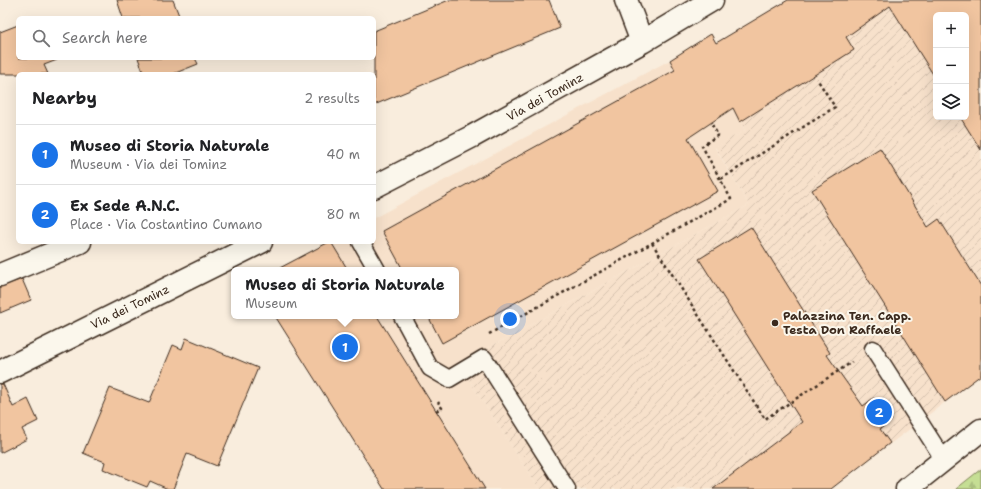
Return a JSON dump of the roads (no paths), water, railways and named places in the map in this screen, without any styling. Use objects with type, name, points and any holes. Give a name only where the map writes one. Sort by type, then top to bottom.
[{"type":"street","points":[[626,0],[642,42]]},
{"type":"street","name":"Via dei Tominz","points":[[376,185],[474,136],[642,42],[712,0]]},
{"type":"street","points":[[0,275],[75,244]]},
{"type":"street","name":"Via dei Tominz","points":[[0,372],[257,244]]},
{"type":"street","points":[[907,489],[981,430]]},
{"type":"lane","points":[[362,244],[375,267]]},
{"type":"lane","points":[[404,319],[430,368],[449,379],[484,358],[568,489]]},
{"type":"lane","points":[[873,349],[944,460]]},
{"type":"place","name":"Palazzina Ten. Capp. Testa Don Raffaele","points":[[775,323]]},
{"type":"place","name":"Museo di Storia Naturale","points":[[345,347]]},
{"type":"place","name":"Ex Sede A.N.C.","points":[[879,412]]}]
